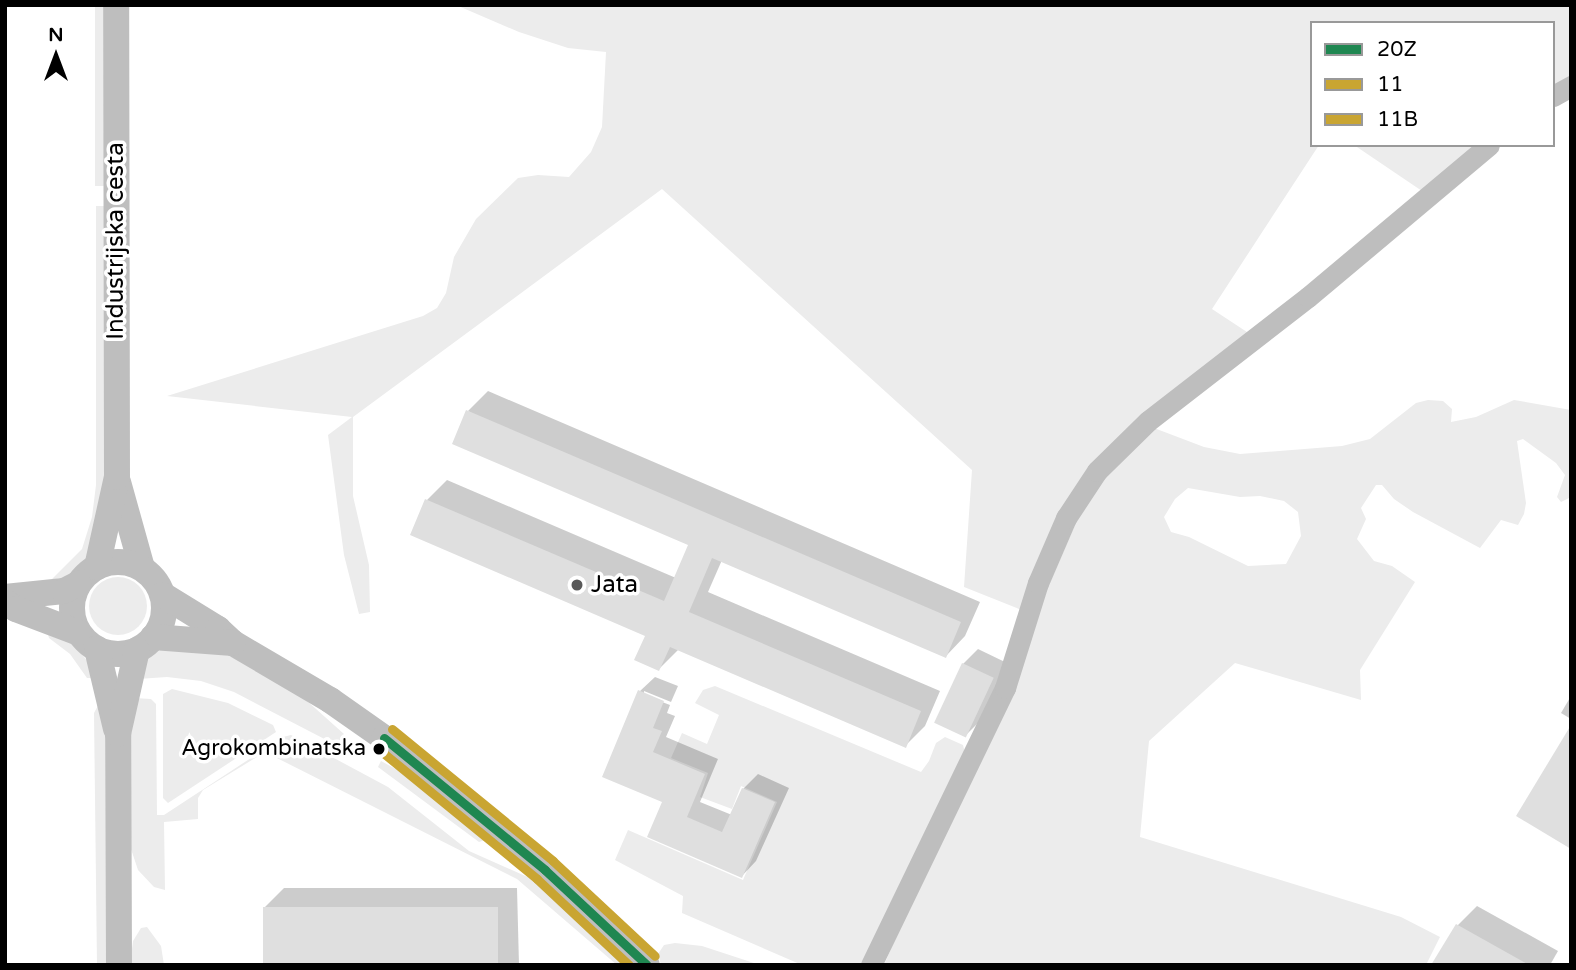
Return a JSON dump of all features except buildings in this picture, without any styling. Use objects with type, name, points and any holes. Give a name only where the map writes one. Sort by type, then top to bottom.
[{"type":"street","name":"Industrijska cesta","points":[[116,5],[117,477],[142,568]]},
{"type":"street","points":[[1555,95],[1571,86]]},
{"type":"street","points":[[871,965],[1005,688],[1038,583],[1066,518],[1097,471],[1148,421],[1308,297],[1487,147]]},
{"type":"street","name":"Industrijska cesta","points":[[87,576],[117,477]]},
{"type":"street","points":[[5,599],[64,591],[87,576],[119,561],[142,568],[155,579],[163,595],[162,622],[145,644],[118,734],[118,965]]},
{"type":"street","points":[[87,576],[72,614],[88,641],[118,734]]},
{"type":"street","points":[[163,595],[218,629],[233,643],[322,694],[418,765],[544,870],[647,965]]},
{"type":"street","points":[[5,599],[16,609],[117,654],[145,644],[233,643]]},
{"type":"shaded area","points":[[95,5],[104,5],[104,186],[95,186]]},
{"type":"shaded area","points":[[456,5],[1571,5],[1571,77],[1555,88],[1555,21],[1310,21],[1310,147],[1318,147],[1212,309],[1250,334],[1129,427],[1024,611],[964,587],[972,470],[662,189],[353,417],[353,496],[369,565],[370,612],[359,614],[344,555],[328,435],[352,417],[167,396],[423,316],[437,308],[446,293],[454,257],[476,219],[518,178],[538,175],[569,177],[591,152],[602,127],[606,52],[568,48],[519,32]]},
{"type":"shaded area","points":[[1357,147],[1476,147],[1422,191]]},
{"type":"shaded area","points":[[96,206],[105,206],[106,468],[90,555],[71,576],[51,580],[82,549],[92,517],[96,485]]},
{"type":"shaded area","points":[[1428,400],[1443,401],[1452,409],[1451,422],[1476,417],[1514,400],[1571,410],[1571,497],[1561,502],[1557,497],[1565,475],[1556,463],[1523,439],[1517,441],[1526,503],[1524,514],[1518,525],[1501,520],[1480,548],[1413,512],[1394,499],[1382,485],[1376,485],[1361,508],[1366,519],[1357,539],[1374,561],[1392,566],[1415,582],[1360,670],[1361,700],[1235,663],[1149,741],[1140,837],[1401,917],[1440,937],[1426,965],[884,965],[1090,490],[1154,428],[1204,447],[1240,454],[1342,446],[1370,439],[1416,403]],"holes":[[[1188,488],[1240,497],[1260,496],[1284,501],[1298,512],[1301,536],[1286,564],[1248,566],[1189,537],[1171,532],[1164,517],[1175,499]]]},
{"type":"shaded area","points":[[112,577],[124,577],[134,581],[143,590],[147,612],[139,627],[124,635],[112,635],[102,631],[93,622],[89,612],[89,600],[93,590],[102,581]]},
{"type":"shaded area","points":[[46,628],[75,645],[91,666],[95,678],[87,678],[70,654],[49,638]]},
{"type":"shaded area","points":[[164,648],[227,655],[259,669],[306,700],[344,734],[336,745],[234,692],[201,681],[167,677],[138,679],[146,658]]},
{"type":"shaded area","points":[[715,686],[921,772],[936,743],[945,737],[963,745],[965,753],[864,965],[802,965],[682,913],[683,896],[615,860],[628,830],[743,880],[777,802],[741,786],[732,809],[700,797],[708,773],[671,758],[682,733],[707,744],[719,715],[695,703],[703,690]]},
{"type":"shaded area","points":[[172,689],[228,703],[273,725],[276,732],[168,803],[163,798],[163,694]]},
{"type":"shaded area","points":[[134,698],[151,699],[156,704],[157,815],[164,815],[283,737],[291,735],[388,787],[469,851],[532,879],[626,965],[617,965],[517,879],[265,752],[203,790],[198,798],[198,819],[164,822],[165,890],[154,887],[138,870],[130,846],[129,734]]},
{"type":"shaded area","points":[[101,700],[106,726],[108,965],[97,965],[94,713]]},
{"type":"shaded area","points":[[381,761],[414,779],[491,838],[479,842],[378,767]]},
{"type":"shaded area","points":[[147,927],[161,946],[164,965],[130,965],[133,941],[141,928]]},
{"type":"shaded area","points":[[675,943],[702,946],[760,965],[661,965],[658,954],[664,945]]},
{"type":"transit line","name":"11B","points":[[392,729],[553,861],[655,956]]},
{"type":"transit line","name":"20Z","points":[[384,738],[545,870],[647,965]]},
{"type":"transit line","name":"11","points":[[376,747],[537,879],[629,965]]},
{"type":"place","name":"Jata","points":[[577,585]]},
{"type":"place","name":"Agrokombinatska","points":[[379,749]]}]
